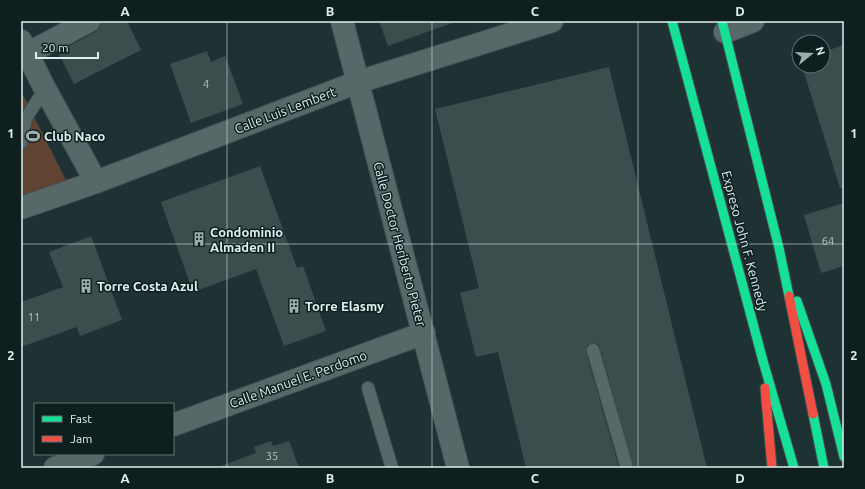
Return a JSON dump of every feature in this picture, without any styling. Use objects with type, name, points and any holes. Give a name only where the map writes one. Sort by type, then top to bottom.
[{"type":"main road","name":"Expreso John F. Kennedy","points":[[672,21],[763,361],[794,468]]},
{"type":"main road","points":[[723,26],[779,248],[824,468]]},
{"type":"main road","points":[[779,248],[826,384],[844,457]]},
{"type":"main road","points":[[763,361],[772,468]]},
{"type":"street","points":[[89,21],[24,48],[96,182]]},
{"type":"street","name":"Calle Doctor Heriberto Pieter","points":[[342,21],[458,468]]},
{"type":"street","name":"Calle Luis Lembert","points":[[21,208],[96,182],[358,82],[552,21]]},
{"type":"street","points":[[723,26],[753,21]]},
{"type":"street","name":"Calle Manuel E. Perdomo","points":[[174,425],[424,333]]},
{"type":"street","points":[[55,468],[90,455]]},
{"type":"lane","points":[[21,143],[26,118],[45,89]]},
{"type":"lane","points":[[593,350],[627,468]]},
{"type":"lane","points":[[368,388],[392,468]]},
{"type":"shaded area","name":"Club Naco","points":[[21,91],[67,182],[21,199]]},
{"type":"building","points":[[101,21],[127,21],[141,50],[74,84],[58,52],[95,32],[100,27]]},
{"type":"building","points":[[379,21],[451,21],[452,23],[388,46]]},
{"type":"building","points":[[844,45],[844,188],[840,188],[804,74],[831,74],[831,49]]},
{"type":"building","points":[[207,51],[211,62],[225,56],[243,104],[191,123],[170,64]]},
{"type":"building","points":[[609,67],[707,468],[634,468],[600,348],[598,344],[591,343],[587,345],[586,352],[619,468],[526,468],[498,352],[476,357],[460,293],[479,288],[435,109]]},
{"type":"building","points":[[260,166],[297,268],[303,266],[326,331],[284,346],[256,269],[193,292],[161,202]]},
{"type":"building","points":[[844,203],[844,266],[821,273],[804,215]]},
{"type":"building","name":"Torre Costa Azul","points":[[91,236],[122,320],[80,336],[77,327],[21,347],[21,302],[63,287],[49,252]]},
{"type":"building","points":[[271,441],[273,446],[289,441],[299,468],[221,468],[221,466],[256,453],[254,447]]},
{"type":"traffic: fast","points":[[672,21],[763,361],[794,468]]},
{"type":"traffic: fast","points":[[722,21],[779,248],[789,296]]},
{"type":"traffic: fast","points":[[797,301],[826,384],[844,457]]},
{"type":"traffic: fast","points":[[813,414],[824,468]]},
{"type":"traffic: jam","points":[[789,296],[813,414]]},
{"type":"traffic: jam","points":[[765,388],[772,468]]},
{"type":"place","name":"Club Naco","points":[[33,136]]},
{"type":"place","name":"Condominio Almaden II","points":[[199,239]]},
{"type":"place","name":"Torre Costa Azul","points":[[86,286]]},
{"type":"place","name":"Torre Elasmy","points":[[294,306]]}]
